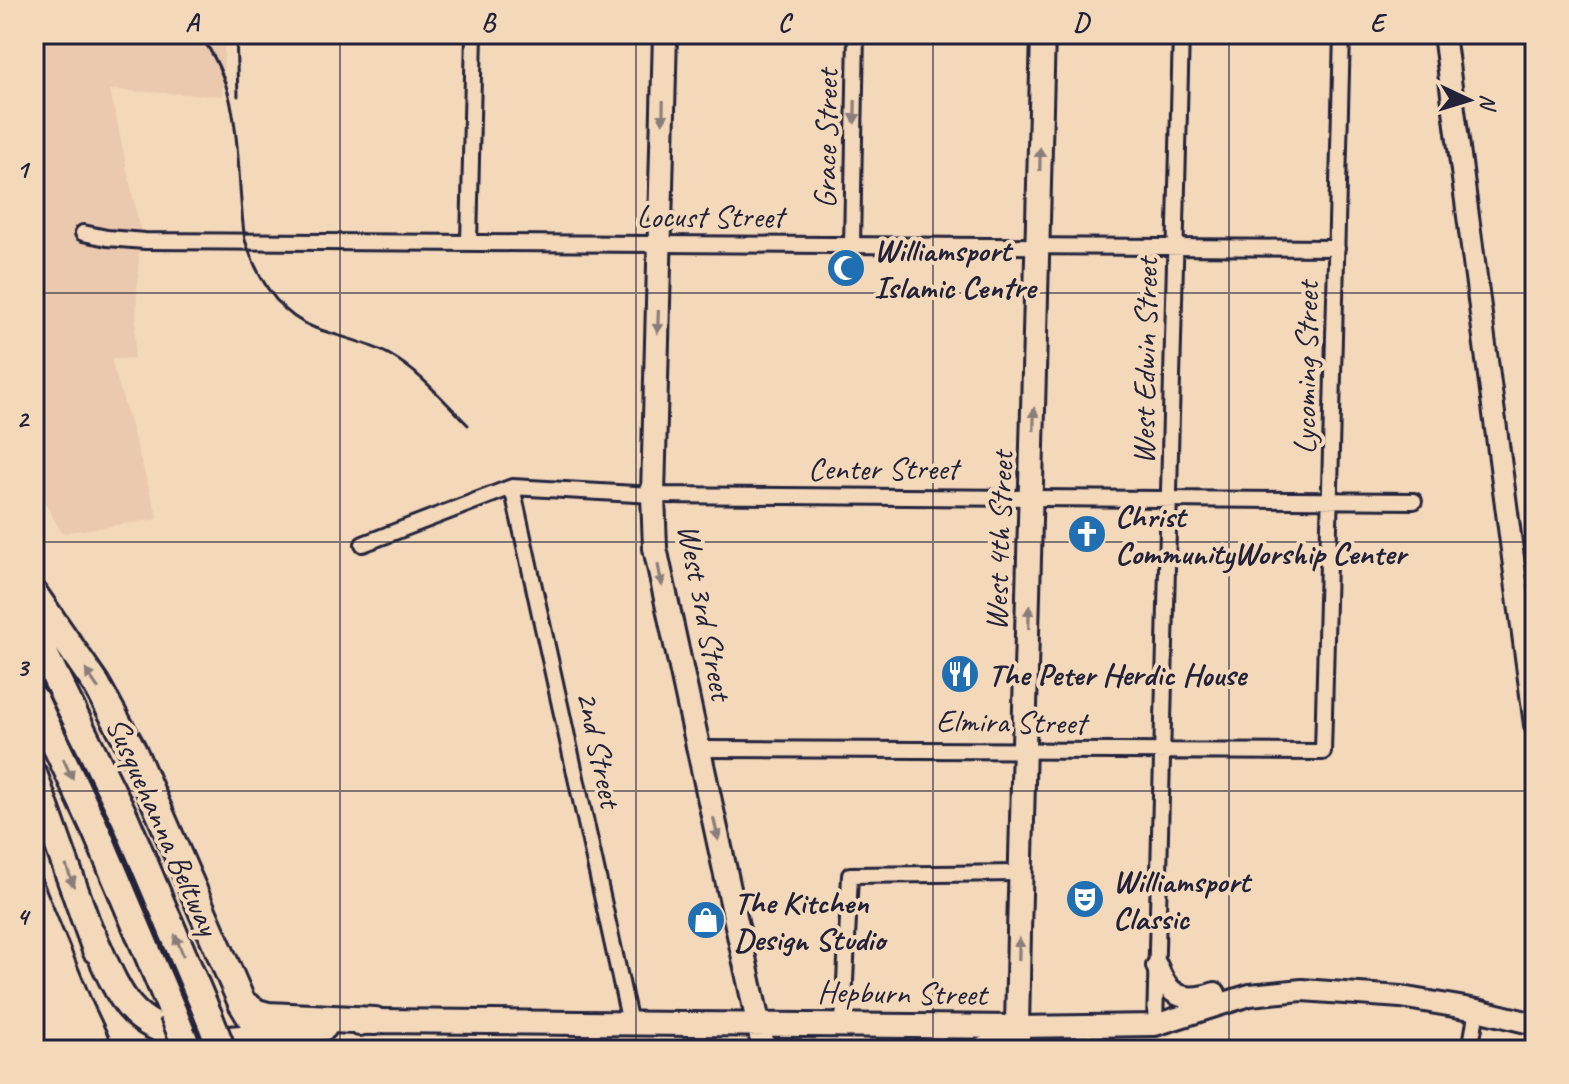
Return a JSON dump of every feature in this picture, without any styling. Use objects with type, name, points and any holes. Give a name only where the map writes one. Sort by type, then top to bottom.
[{"type":"highway","points":[[34,594],[96,684],[132,749],[242,1003],[269,1043]]},
{"type":"highway","name":"Susquehanna Beltway","points":[[34,633],[125,818],[209,1017],[219,1050]]},
{"type":"highway","name":"Susquehanna Beltway","points":[[34,699],[103,845],[188,1050]]},
{"type":"highway","points":[[34,776],[92,935],[106,986],[115,1004],[145,1033],[165,1041],[219,1050]]},
{"type":"highway","points":[[92,935],[123,998],[150,1023],[177,1033],[269,1043]]},
{"type":"highway","points":[[242,1003],[268,1016],[375,1021]]},
{"type":"main road","name":"West 3rd Street","points":[[665,34],[653,495],[658,571],[764,1050]]},
{"type":"main road","name":"West 4th Street","points":[[1019,1050],[1020,873],[1033,497],[1043,34]]},
{"type":"main road","name":"Hepburn Street","points":[[269,1043],[375,1021],[1017,1027]]},
{"type":"main road","points":[[315,1050],[339,1027]]},
{"type":"street","points":[[469,242],[474,34]]},
{"type":"street","name":"Grace Street","points":[[852,245],[856,34]]},
{"type":"street","name":"West Edwin Street","points":[[1155,1025],[1181,34]]},
{"type":"street","name":"Lycoming Street","points":[[1323,752],[1342,34]]},
{"type":"street","points":[[1444,34],[1535,725]]},
{"type":"street","name":"Locust Street","points":[[83,233],[145,241],[1337,248]]},
{"type":"street","name":"Center Street","points":[[363,544],[512,487],[653,495],[1414,501]]},
{"type":"street","name":"2nd Street","points":[[512,487],[630,1023]]},
{"type":"street","name":"Elmira Street","points":[[699,749],[1323,752]]},
{"type":"street","points":[[843,1024],[850,875],[1020,873]]},
{"type":"street","points":[[1157,966],[1167,988],[1178,996],[1197,998],[1225,990],[1250,995]]},
{"type":"street","name":"Hepburn Street","points":[[1017,1027],[1155,1025],[1250,995],[1302,990],[1401,997],[1535,1024]]},
{"type":"street","points":[[1470,1050],[1477,1010]]},
{"type":"street","points":[[973,1050],[1017,1027]]},
{"type":"shaded area","points":[[34,34],[225,34],[222,96],[110,90],[140,230],[134,358],[111,359],[158,519],[62,533],[34,483]]},
{"type":"railway","points":[[199,34],[225,82],[232,107],[245,240],[270,292],[302,322],[372,347],[401,362],[468,425]]},
{"type":"railway","points":[[236,34],[238,96]]},
{"type":"railway","points":[[34,860],[115,1050]]},
{"type":"place","name":"Williamsport Islamic Centre","points":[[846,268]]},
{"type":"place","name":"Christ CommunityWorship Center","points":[[1087,534]]},
{"type":"place","name":"The Peter Herdic House","points":[[960,674]]},
{"type":"place","name":"Williamsport Classic","points":[[1085,899]]},
{"type":"place","name":"The Kitchen Design Studio","points":[[706,920]]}]
